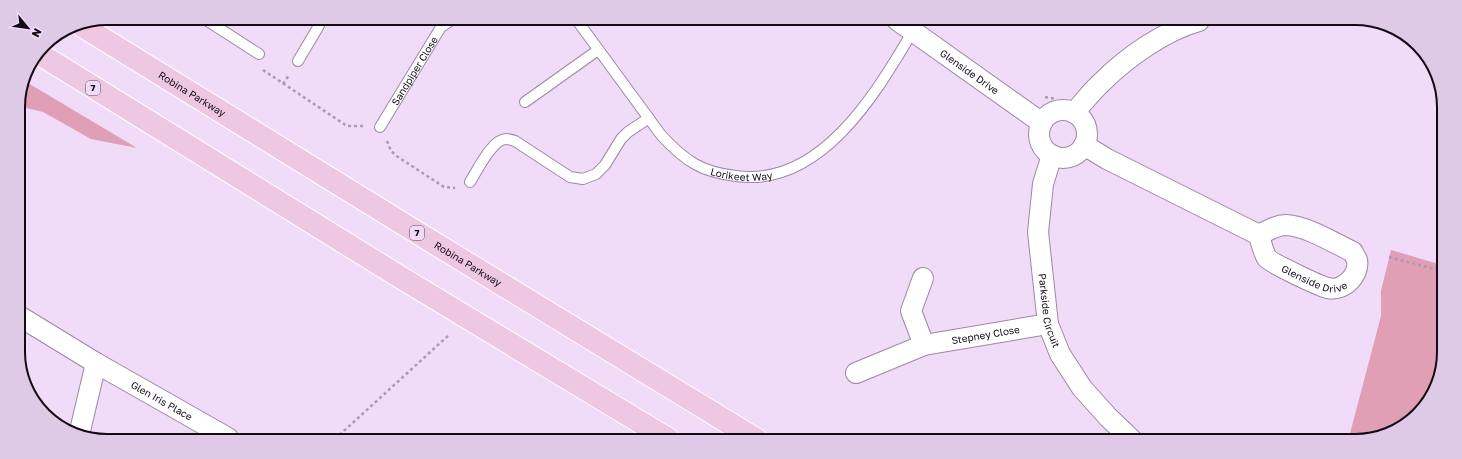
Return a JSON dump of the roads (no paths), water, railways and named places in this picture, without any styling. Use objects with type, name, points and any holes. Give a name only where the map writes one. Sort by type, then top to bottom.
[{"type":"main road","name":"Robina Parkway","points":[[86,28],[747,434]]},
{"type":"main road","name":"7","points":[[43,56],[468,318],[660,434]]},
{"type":"street","name":"Glenside Drive","points":[[904,25],[1042,123]]},
{"type":"street","points":[[1074,113],[1100,83],[1129,58],[1161,38],[1187,25]]},
{"type":"street","points":[[1062,110],[1074,113],[1079,116],[1086,127],[1087,133],[1084,145],[1070,157],[1058,157],[1052,155],[1040,142],[1040,129],[1042,123],[1050,114],[1056,111],[1062,110]]},
{"type":"street","points":[[1084,145],[1260,240]]},
{"type":"street","name":"Parkside Circuit","points":[[1052,155],[1043,184],[1038,232],[1048,324],[1060,354],[1082,388],[1126,434]]},
{"type":"street","points":[[922,278],[911,311],[924,345]]},
{"type":"street","name":"Glen Iris Place","points":[[25,320],[96,363],[221,434]]},
{"type":"street","name":"Stepney Close","points":[[856,373],[924,345],[1048,324]]},
{"type":"street","points":[[80,429],[96,363]]},
{"type":"lane","points":[[214,25],[259,54]]},
{"type":"lane","points":[[298,61],[319,25]]},
{"type":"lane","name":"Sandpiper Close","points":[[380,127],[441,27],[444,25]]},
{"type":"lane","name":"Lorikeet Way","points":[[580,25],[676,152],[699,166],[718,174],[743,177],[767,176],[792,169],[820,152],[846,128],[884,80],[913,31]]},
{"type":"lane","points":[[525,102],[598,50]]},
{"type":"lane","points":[[470,182],[491,148],[505,138],[515,141],[570,177],[583,179],[596,174],[605,165],[621,139],[628,132],[649,118]]}]
